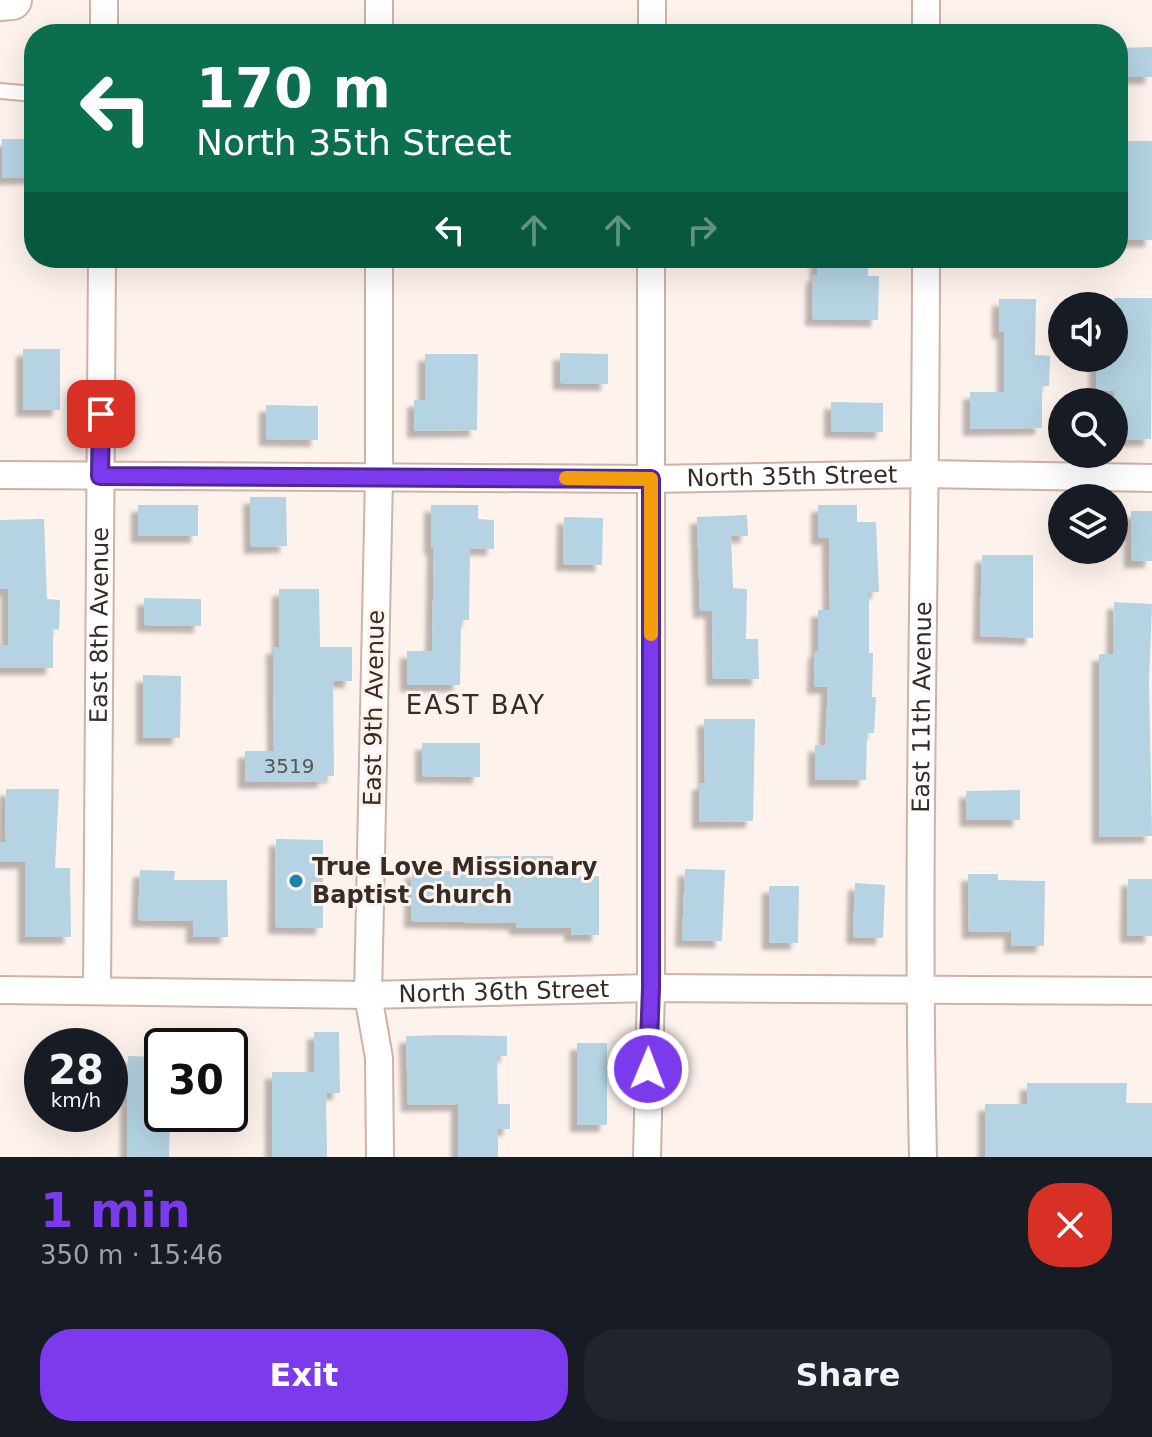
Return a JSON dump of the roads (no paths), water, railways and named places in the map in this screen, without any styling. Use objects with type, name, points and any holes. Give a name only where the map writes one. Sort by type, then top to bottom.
[{"type":"street","points":[[0,1],[12,0]]},
{"type":"street","points":[[104,0],[104,24]]},
{"type":"street","points":[[379,0],[379,24]]},
{"type":"street","points":[[652,0],[652,24]]},
{"type":"street","points":[[926,0],[926,24]]},
{"type":"street","name":"East 8th Avenue","points":[[97,991],[102,268]]},
{"type":"street","name":"East 9th Avenue","points":[[379,268],[379,477],[368,995],[379,1058],[380,1157]]},
{"type":"street","points":[[647,1157],[651,988],[651,268]]},
{"type":"street","name":"East 11th Avenue","points":[[923,1157],[919,990],[926,268]]},
{"type":"street","name":"North 35th Street","points":[[0,475],[651,479],[926,474],[1152,478]]},
{"type":"street","name":"North 36th Street","points":[[0,990],[368,995],[651,988],[1152,991]]},
{"type":"lane","points":[[0,91],[24,93]]},
{"type":"place","name":"True Love Missionary Baptist Church","points":[[296,881]]},
{"type":"district","name":"EAST BAY","points":[[476,705]]}]
